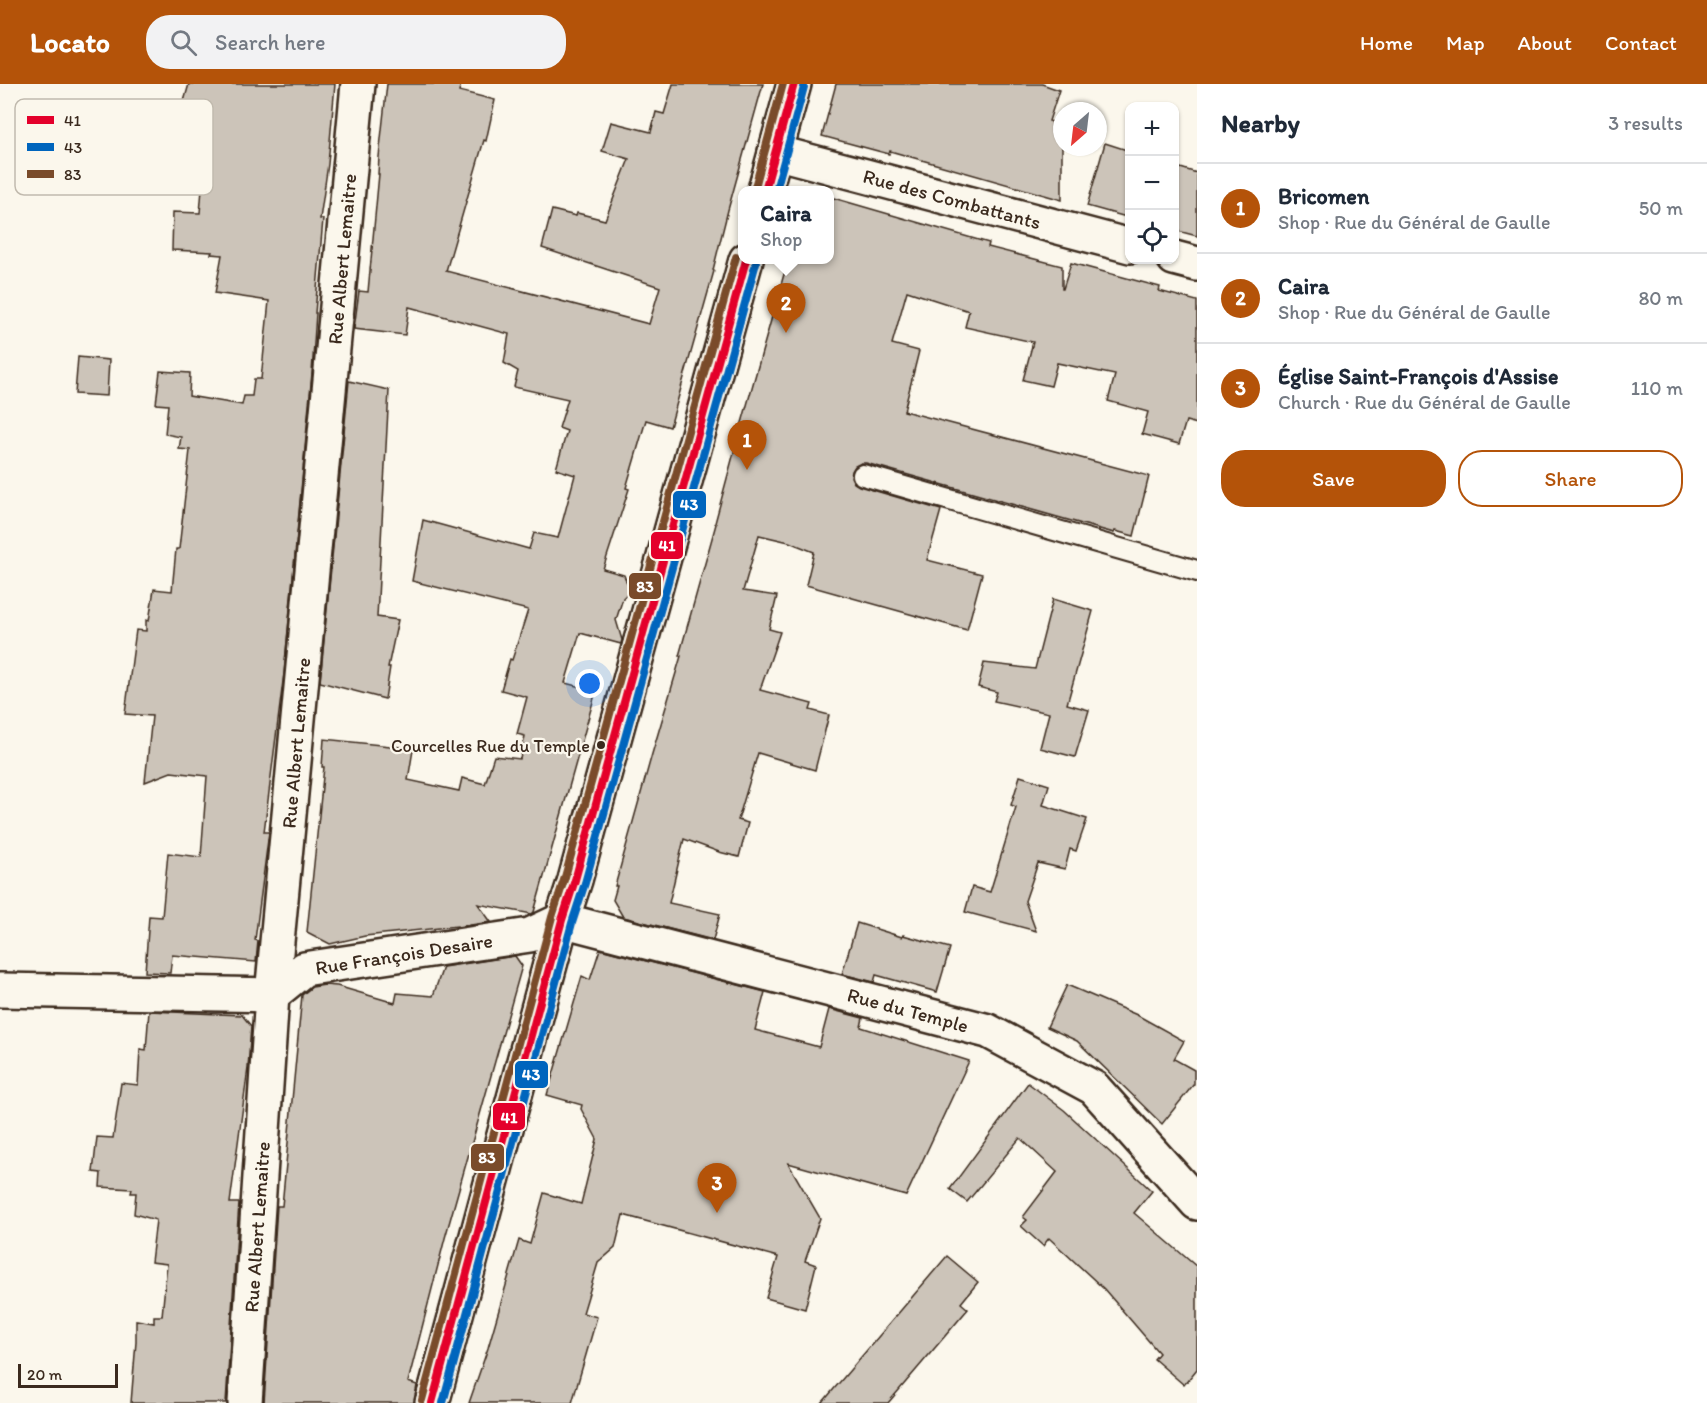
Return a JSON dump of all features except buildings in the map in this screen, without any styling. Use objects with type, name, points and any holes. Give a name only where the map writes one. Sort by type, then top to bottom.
[{"type":"street","name":"Rue Albert Lemaitre","points":[[245,1403],[272,995],[358,84]]},
{"type":"street","points":[[766,186],[794,84]]},
{"type":"street","name":"Rue des Combattants","points":[[775,153],[1125,245]]},
{"type":"street","points":[[1179,259],[1197,264]]},
{"type":"street","points":[[432,1403],[562,920],[745,264]]},
{"type":"street","name":"Rue François Desaire","points":[[272,995],[304,969],[530,934],[562,920]]},
{"type":"street","name":"Rue du Temple","points":[[562,920],[988,1031],[1094,1088],[1197,1203]]},
{"type":"street","points":[[0,990],[272,995]]},
{"type":"lane","points":[[864,475],[1197,571]]},
{"type":"transit line","name":"83","points":[[755,186],[783,84]]},
{"type":"transit line","name":"41","points":[[766,186],[794,84]]},
{"type":"transit line","name":"43","points":[[777,186],[804,87]]},
{"type":"transit line","name":"83","points":[[422,1400],[552,917],[736,257]]},
{"type":"transit line","name":"41","points":[[432,1403],[562,920],[745,264]]},
{"type":"transit line","name":"43","points":[[443,1403],[572,923],[756,264]]},
{"type":"place","name":"Caira","points":[[786,333]]},
{"type":"place","name":"Bricomen","points":[[747,470]]},
{"type":"place","name":"Courcelles Rue du Temple","points":[[601,745]]},
{"type":"place","name":"Église Saint-François d'Assise","points":[[717,1213]]}]
